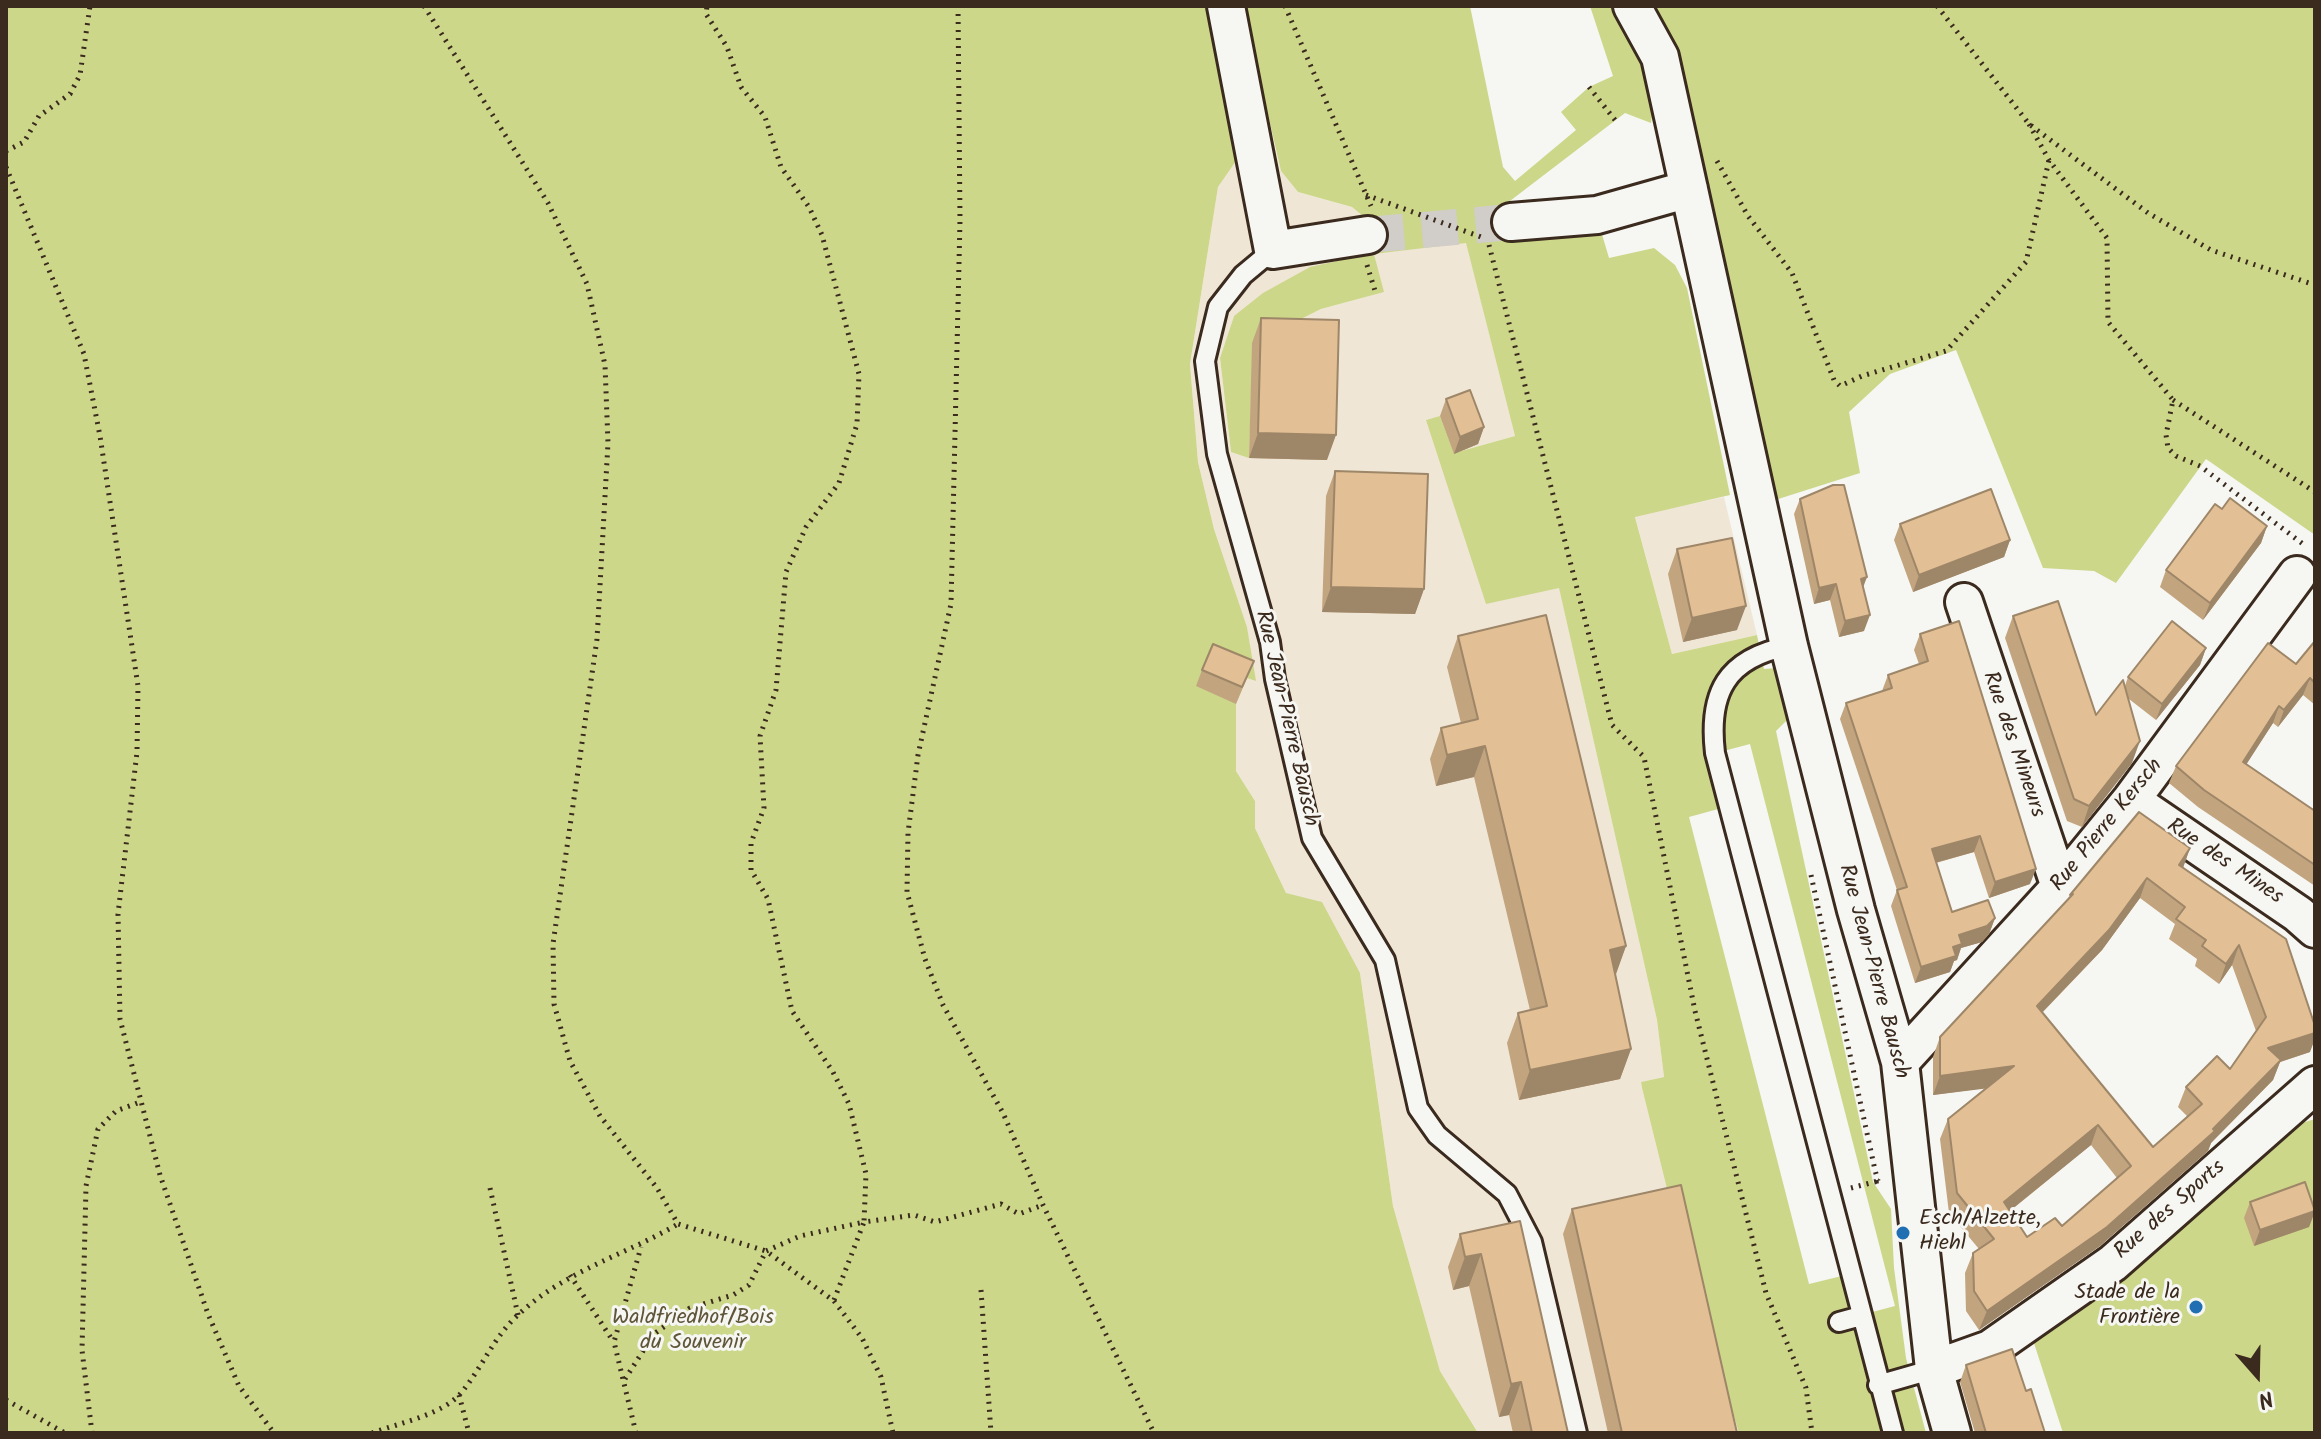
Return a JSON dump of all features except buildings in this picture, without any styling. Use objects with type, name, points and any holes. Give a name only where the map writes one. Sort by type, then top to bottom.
[{"type":"street","points":[[1226,6],[1273,250],[1368,233]]},
{"type":"street","name":"Rue Jean-Pierre Bausch","points":[[1632,6],[1660,57],[1789,646],[1856,910],[1900,1062],[1934,1369],[1952,1433]]},
{"type":"street","points":[[1511,222],[1597,215],[1685,171]]},
{"type":"street","name":"Rue Pierre Kersch","points":[[1900,1062],[2060,887],[2131,800],[2297,575]]},
{"type":"street","name":"Rue des Mineurs","points":[[1964,602],[2060,887]]},
{"type":"street","name":"Rue des Mines","points":[[2131,800],[2298,914],[2315,929]]},
{"type":"street","name":"Rue des Sports","points":[[1934,1369],[1990,1349],[2113,1263],[2315,1085]]},
{"type":"lane","name":"Rue Jean-Pierre Bausch","points":[[1273,250],[1243,275],[1218,307],[1205,361],[1217,454],[1270,642],[1275,679],[1312,838],[1385,960],[1418,1108],[1437,1135],[1507,1194],[1532,1242],[1577,1433]]},
{"type":"lane","points":[[1789,646],[1745,661],[1722,686],[1711,719],[1715,753],[1893,1433]]},
{"type":"lane","points":[[1839,1322],[1861,1316]]},
{"type":"lane","points":[[1878,1385],[1934,1369]]},
{"type":"path","points":[[6,151],[24,142],[39,116],[70,94],[80,75],[90,6]]},
{"type":"path","points":[[424,6],[548,203],[587,284],[605,365],[608,443],[597,639],[553,944],[554,1004],[570,1061],[600,1116],[657,1188],[678,1224],[766,1251],[834,1301],[862,1338],[881,1377],[893,1433]]},
{"type":"path","points":[[707,6],[706,14],[727,47],[741,87],[765,117],[781,167],[809,207],[822,235],[859,374],[857,424],[839,483],[806,527],[786,572],[776,690],[760,736],[764,808],[751,843],[751,870],[768,899],[792,1011],[833,1072],[849,1104],[866,1174],[864,1222],[834,1301]]},
{"type":"path","points":[[958,6],[960,220],[951,604],[918,755],[908,833],[907,892],[925,959],[943,1005],[1003,1113],[1043,1205],[1154,1433]]},
{"type":"path","points":[[1285,6],[1366,195],[1376,294]]},
{"type":"path","points":[[1937,6],[2029,124],[2049,160],[2107,238],[2108,322],[2173,400],[2315,492]]},
{"type":"path","points":[[1589,87],[1615,120]]},
{"type":"path","points":[[2029,124],[2148,213],[2211,250],[2315,285]]},
{"type":"path","points":[[1685,171],[1700,152],[1718,162],[1748,216],[1792,273],[1834,380],[1840,386],[1862,376],[1946,351],[2026,262],[2049,160]]},
{"type":"path","points":[[6,167],[84,354],[138,686],[137,752],[118,914],[120,1019],[160,1175],[208,1314],[239,1386],[274,1433]]},
{"type":"path","points":[[1366,195],[1488,240],[1612,725],[1644,757],[1695,1011],[1766,1293],[1806,1388],[1812,1433]]},
{"type":"path","points":[[2173,400],[2166,435],[2168,448],[2176,456],[2200,466],[2313,551],[2297,575]]},
{"type":"path","points":[[92,1433],[82,1350],[86,1186],[98,1129],[116,1111],[140,1102]]},
{"type":"path","points":[[490,1188],[518,1315]]},
{"type":"path","points":[[625,1379],[654,1334],[690,1308],[733,1295],[749,1285],[766,1251],[800,1236],[914,1215],[935,1222],[1001,1204],[1019,1214],[1043,1205]]},
{"type":"path","points":[[372,1433],[432,1411],[459,1395],[518,1315],[570,1275],[641,1246],[678,1224]]},
{"type":"path","points":[[614,1342],[641,1246]]},
{"type":"path","points":[[570,1275],[614,1342],[636,1433]]},
{"type":"path","points":[[981,1290],[991,1433]]},
{"type":"path","points":[[459,1395],[469,1433]]},
{"type":"path","points":[[6,1400],[65,1433]]},
{"type":"shaded area","points":[[1265,106],[1281,171],[1298,192],[1352,207],[1364,217],[1373,253],[1234,316],[1220,358],[1231,452],[1249,457],[1252,343],[1321,309],[1383,292],[1374,254],[1466,242],[1515,436],[1454,453],[1440,417],[1426,420],[1559,587],[1657,1020],[1664,1077],[1641,1082],[1642,1088],[1672,1209],[1739,1433],[1478,1433],[1440,1371],[1393,1206],[1360,973],[1286,893],[1255,828],[1255,801],[1236,771],[1236,704],[1247,677],[1255,680],[1247,627],[1214,529],[1198,462],[1190,364],[1218,187],[1236,161],[1230,110]]},
{"type":"shaded area","points":[[1724,497],[1757,635],[1672,654],[1635,516]]},
{"type":"green space","name":"Waldfriedhof/Bois du Souvenir","points":[[6,6],[1213,6],[1227,76],[1236,161],[1218,187],[1190,364],[1198,462],[1214,529],[1247,627],[1256,681],[1247,678],[1236,704],[1236,771],[1255,801],[1255,828],[1286,893],[1322,902],[1360,973],[1393,1206],[1440,1371],[1478,1433],[6,1433]]},
{"type":"green space","points":[[1243,6],[1470,6],[1503,167],[1515,181],[1576,130],[1561,112],[1589,87],[1613,76],[1590,6],[2315,6],[2315,535],[2206,459],[2116,583],[2094,571],[2043,568],[1956,350],[1890,374],[1849,412],[1860,473],[1772,501],[1660,57],[1651,123],[1625,113],[1506,204],[1515,241],[1601,231],[1609,258],[1654,248],[1675,265],[1687,288],[1730,495],[1635,517],[1672,654],[1757,635],[1764,669],[1777,668],[1789,718],[1776,731],[1873,1182],[1891,1209],[1894,1268],[1906,1358],[1926,1433],[1739,1433],[1672,1209],[1642,1088],[1641,1082],[1664,1077],[1657,1020],[1559,588],[1486,604],[1426,420],[1440,416],[1454,453],[1515,436],[1466,243],[1374,254],[1384,292],[1321,309],[1253,343],[1249,458],[1231,452],[1220,358],[1234,316],[1263,293],[1310,267],[1373,253],[1364,217],[1352,207],[1298,192],[1281,171]],"holes":[[[1750,744],[1895,1306],[1861,1315],[1850,1274],[1809,1284],[1689,817],[1729,806],[1716,753]]]},
{"type":"green space","name":"Stade de la Frontière","points":[[2315,1119],[2315,1433],[2063,1433],[2033,1340],[2295,1125]]},
{"type":"tunnel","points":[[1368,235],[1511,222]]},
{"type":"place","name":"Esch/Alzette, Hiehl","points":[[1903,1233]]},
{"type":"place","name":"Stade de la Frontière","points":[[2196,1307]]}]
